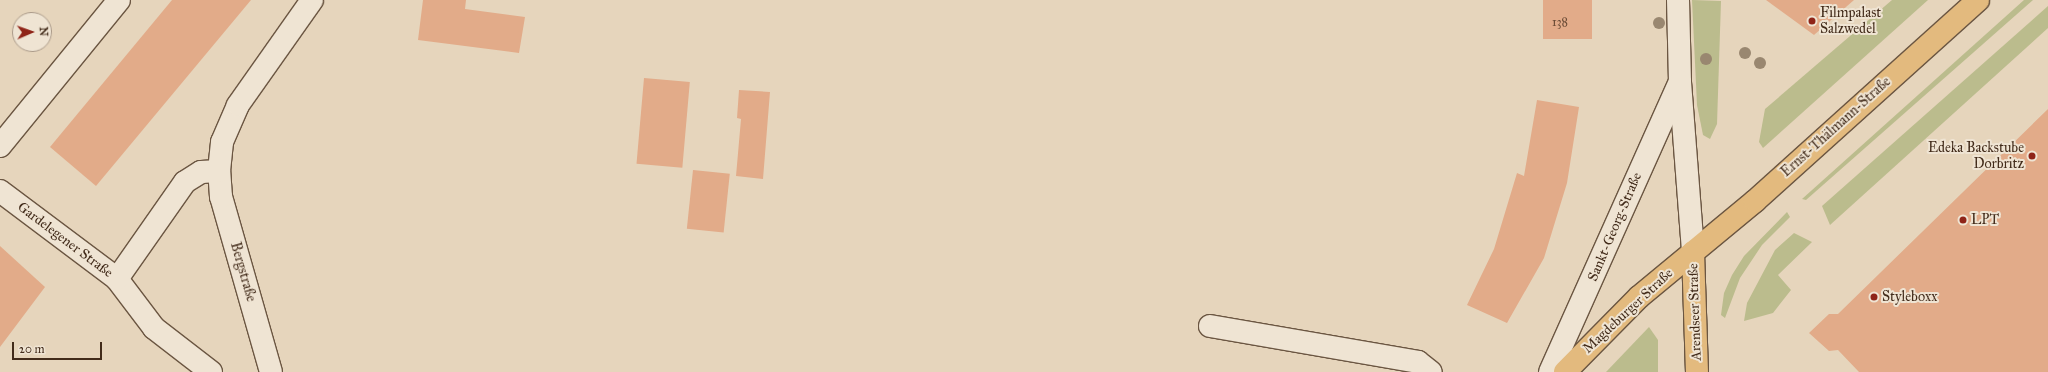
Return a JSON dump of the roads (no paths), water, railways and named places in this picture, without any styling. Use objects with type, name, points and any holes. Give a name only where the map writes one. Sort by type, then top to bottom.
[{"type":"main road","name":"Ernst-Thälmann-Straße","points":[[1693,252],[1755,201],[1978,0]]},
{"type":"main road","name":"Magdeburger Straße","points":[[1565,372],[1639,297],[1693,252]]},
{"type":"main road","name":"Arendseer Straße","points":[[1693,252],[1696,372]]},
{"type":"street","points":[[0,146],[119,0]]},
{"type":"street","points":[[219,171],[222,142],[238,105],[312,0]]},
{"type":"street","name":"Sankt-Georg-Straße","points":[[1678,0],[1680,82],[1693,252]]},
{"type":"street","name":"Sankt-Georg-Straße","points":[[1550,372],[1680,82]]},
{"type":"street","name":"Gardelegener Straße","points":[[0,191],[117,279],[185,182],[202,172],[219,171]]},
{"type":"street","name":"Bergstraße","points":[[219,171],[221,197],[271,372]]},
{"type":"street","points":[[117,279],[154,328],[211,372]]},
{"type":"street","points":[[1210,326],[1418,362],[1431,372]]},
{"type":"place","name":"Filmpalast Salzwedel","points":[[1812,21]]},
{"type":"place","name":"Edeka Backstube Dorbritz","points":[[2032,156]]},
{"type":"place","name":"LPT","points":[[1963,220]]},
{"type":"place","name":"Styleboxx","points":[[1874,297]]}]
